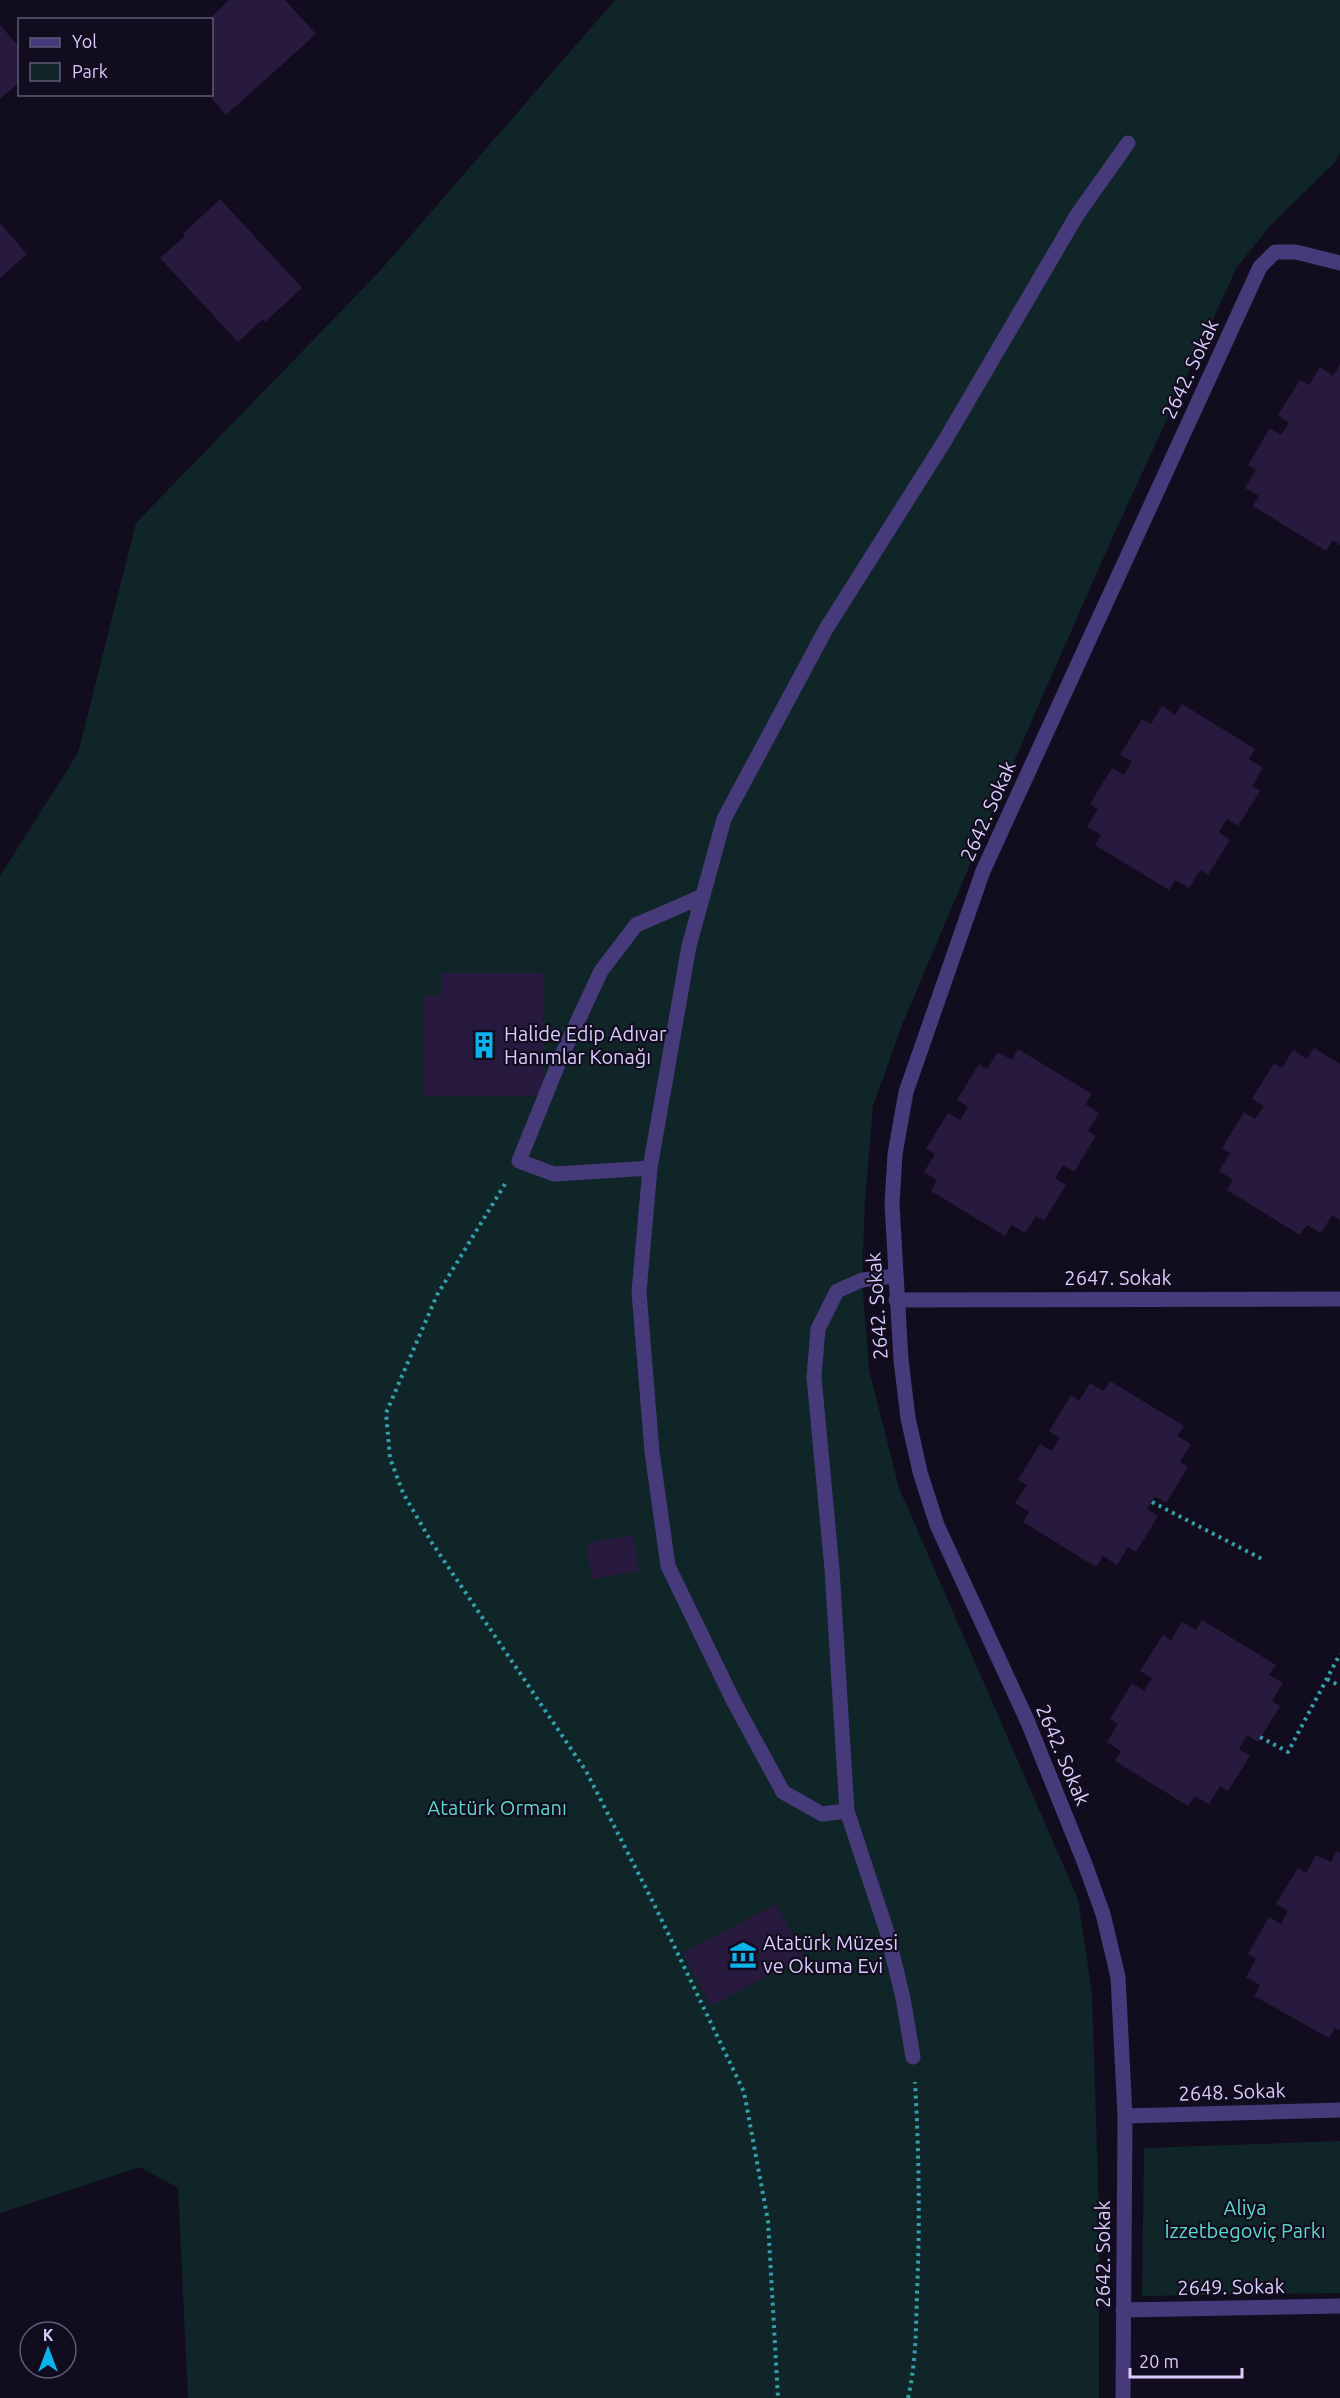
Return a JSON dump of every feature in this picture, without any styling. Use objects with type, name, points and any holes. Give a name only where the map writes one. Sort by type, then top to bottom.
[{"type":"street","points":[[847,1811],[822,1814],[783,1792],[734,1702],[668,1566],[652,1452],[639,1292],[650,1168],[689,946],[724,819],[826,630],[944,442],[1077,215],[1128,143]]},
{"type":"street","name":"2642. Sokak","points":[[1123,2398],[1125,2116],[1118,1977],[1103,1914],[1085,1864],[1026,1720],[938,1525],[920,1472],[908,1418],[896,1300],[892,1204],[895,1154],[906,1092],[983,871],[1260,267],[1275,252],[1296,252],[1340,263]]},
{"type":"street","points":[[650,1168],[554,1173],[519,1161],[561,1057],[601,971],[636,925],[703,896]]},
{"type":"street","points":[[895,1276],[862,1280],[837,1291],[818,1329],[814,1377],[832,1569],[847,1811],[887,1932],[914,2057]]},
{"type":"street","name":"2647. Sokak","points":[[896,1300],[1340,1299]]},
{"type":"street","name":"2648. Sokak","points":[[1125,2116],[1340,2110]]},
{"type":"street","name":"2649. Sokak","points":[[1123,2310],[1340,2306]]},
{"type":"path","points":[[519,1161],[432,1306],[386,1413],[390,1458],[402,1493],[432,1543],[586,1771],[654,1904],[744,2092],[768,2220],[778,2398]]},
{"type":"path","points":[[1152,1502],[1262,1559]]},
{"type":"path","points":[[1260,1737],[1287,1752],[1340,1654]]},
{"type":"path","points":[[1327,1679],[1340,1686]]},
{"type":"path","points":[[908,2398],[914,2368],[919,2259],[919,2146],[914,2057]]},
{"type":"green space","name":"Atatürk Ormanı","points":[[615,0],[1340,0],[1340,153],[1336,161],[1270,226],[1237,267],[1109,545],[1007,777],[902,1025],[873,1106],[865,1202],[862,1280],[869,1370],[899,1488],[1078,1899],[1092,1994],[1099,2212],[1099,2398],[188,2398],[178,2188],[140,2167],[0,2213],[0,876],[78,753],[136,523],[380,271]]},
{"type":"green space","name":"Aliya İzzetbegoviç Parkı","points":[[1340,2141],[1340,2293],[1142,2296],[1144,2148]]},
{"type":"building","points":[[229,0],[285,0],[316,34],[226,115],[210,96],[213,96],[213,18],[210,18]]},
{"type":"building","points":[[0,25],[18,46],[18,84],[0,99]]},
{"type":"building","points":[[220,199],[302,288],[265,322],[263,319],[238,342],[160,258],[185,236],[183,234]]},
{"type":"building","points":[[0,223],[27,254],[0,278]]},
{"type":"building","points":[[1340,364],[1340,545],[1333,540],[1326,551],[1253,506],[1259,496],[1245,488],[1256,470],[1248,465],[1270,428],[1281,435],[1289,423],[1278,415],[1300,380],[1309,385],[1320,367],[1333,376]]},
{"type":"building","points":[[1182,704],[1255,749],[1249,759],[1263,768],[1252,786],[1260,791],[1238,826],[1227,819],[1219,832],[1230,840],[1208,875],[1200,870],[1189,888],[1175,880],[1169,890],[1095,845],[1101,835],[1087,827],[1098,809],[1090,804],[1112,768],[1124,775],[1132,761],[1120,755],[1142,719],[1151,724],[1162,706],[1175,715]]},
{"type":"building","name":"Halide Edip Adıvar Hanımlar Konağı","points":[[441,973],[543,973],[543,1096],[424,1096],[424,995],[441,995]]},
{"type":"building","points":[[1314,1048],[1340,1064],[1340,1220],[1332,1215],[1321,1233],[1307,1225],[1300,1235],[1227,1190],[1233,1180],[1219,1171],[1230,1153],[1222,1148],[1244,1112],[1255,1119],[1264,1106],[1252,1099],[1274,1063],[1282,1068],[1293,1050],[1307,1059]]},
{"type":"building","points":[[1018,1049],[1092,1094],[1085,1104],[1099,1113],[1088,1131],[1096,1136],[1074,1172],[1063,1165],[1055,1178],[1066,1185],[1044,1221],[1036,1216],[1025,1233],[1011,1225],[1005,1236],[931,1191],[937,1180],[924,1172],[935,1154],[926,1149],[948,1113],[960,1120],[968,1107],[957,1100],[979,1064],[987,1069],[998,1052],[1012,1060]]},
{"type":"building","points":[[1110,1381],[1184,1426],[1177,1436],[1191,1444],[1180,1462],[1188,1467],[1166,1503],[1155,1496],[1147,1509],[1158,1516],[1136,1552],[1128,1547],[1117,1565],[1103,1556],[1096,1567],[1023,1522],[1029,1512],[1015,1503],[1027,1485],[1018,1480],[1040,1444],[1052,1451],[1060,1438],[1049,1431],[1071,1395],[1079,1401],[1090,1383],[1104,1391]]},
{"type":"building","points":[[633,1535],[639,1571],[592,1579],[586,1543]]},
{"type":"building","points":[[1202,1620],[1276,1665],[1269,1675],[1283,1683],[1272,1701],[1280,1706],[1258,1742],[1247,1735],[1239,1749],[1250,1756],[1228,1791],[1220,1786],[1209,1804],[1195,1796],[1188,1806],[1115,1761],[1121,1751],[1107,1742],[1118,1724],[1110,1719],[1132,1683],[1144,1691],[1152,1678],[1140,1671],[1163,1635],[1171,1640],[1182,1622],[1196,1630]]},
{"type":"building","points":[[1336,1851],[1340,1853],[1340,2030],[1335,2028],[1329,2038],[1254,1996],[1260,1985],[1246,1977],[1256,1959],[1248,1954],[1269,1917],[1281,1924],[1288,1911],[1276,1904],[1298,1868],[1306,1873],[1316,1855],[1331,1862]]},
{"type":"building","name":"Atatürk Müzesi ve Okuma Evi","points":[[776,1904],[804,1957],[711,2006],[683,1953]]},
{"type":"place","name":"Halide Edip Adıvar Hanımlar Konağı","points":[[484,1045]]},
{"type":"place","name":"Atatürk Müzesi ve Okuma Evi","points":[[743,1955]]}]
